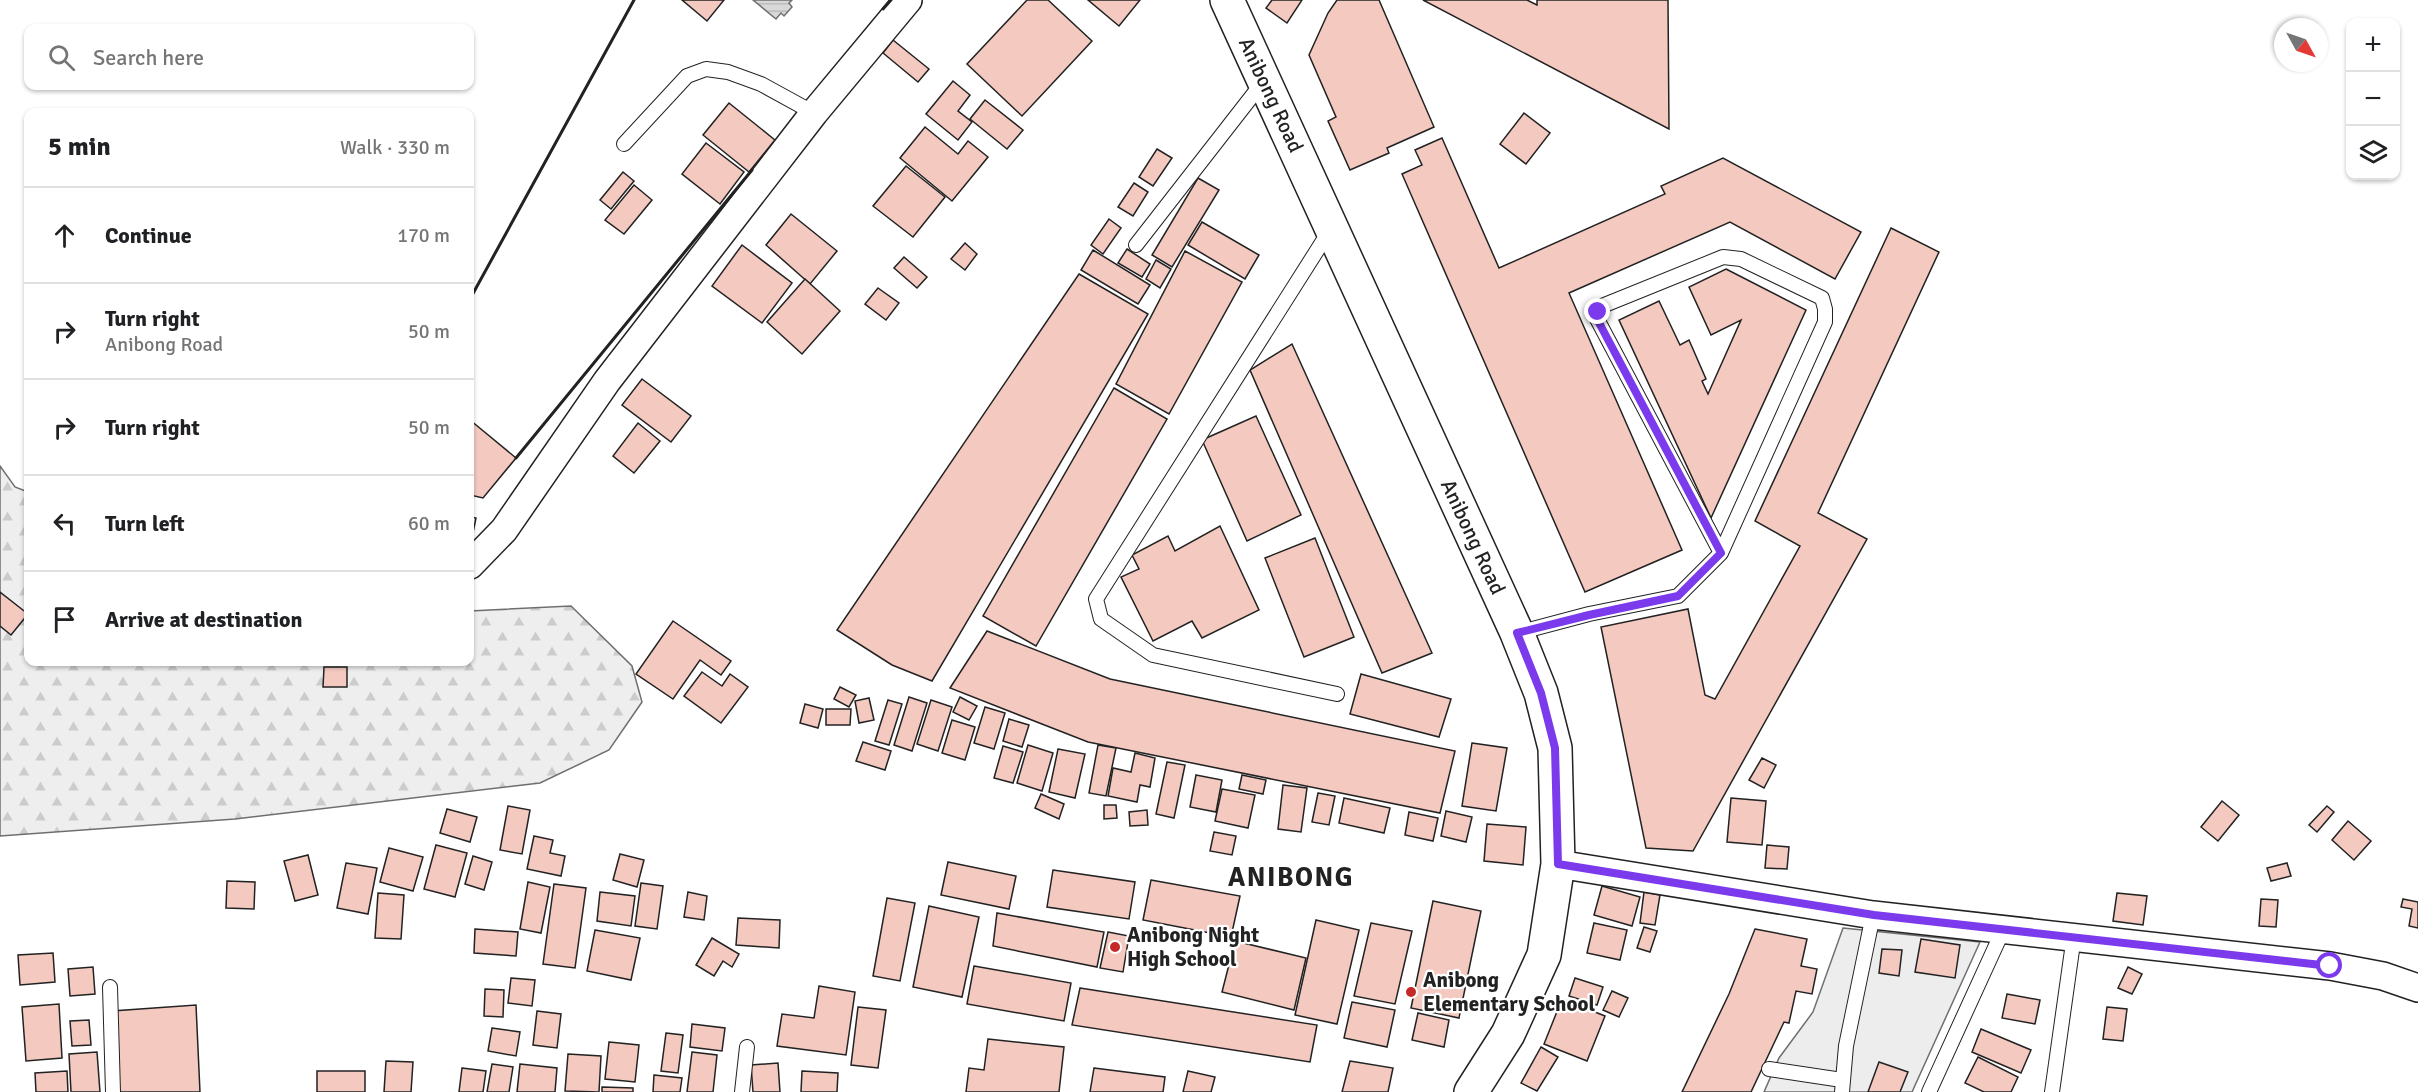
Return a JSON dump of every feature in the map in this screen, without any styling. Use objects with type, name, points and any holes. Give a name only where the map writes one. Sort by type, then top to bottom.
[{"type":"main road","name":"Anibong Road","points":[[1227,0],[1517,633],[1541,693],[1555,748],[1558,864],[1544,955],[1508,1034],[1471,1092]]},
{"type":"street","points":[[474,561],[504,530],[608,381],[814,113],[908,0]]},
{"type":"street","points":[[1558,864],[1874,915],[2330,966],[2383,976],[2418,988]]},
{"type":"lane","points":[[624,144],[687,76],[706,69],[728,72],[761,84],[814,113]]},
{"type":"lane","points":[[1136,245],[1264,80]]},
{"type":"lane","points":[[1332,228],[1096,599],[1101,619],[1154,655],[1337,694]]},
{"type":"lane","points":[[1517,633],[1678,596],[1721,553],[1825,322],[1822,298],[1741,259],[1723,257],[1602,306],[1596,317],[1721,553]]},
{"type":"lane","points":[[1768,1069],[1842,1086],[1846,1046],[1874,915]]},
{"type":"lane","points":[[1929,1092],[2004,928]]},
{"type":"lane","points":[[2052,1092],[2074,936]]},
{"type":"lane","points":[[110,987],[113,1092]]},
{"type":"lane","points":[[742,1092],[747,1047]]},
{"type":"green space","points":[[0,466],[15,487],[24,490],[24,666],[474,666],[474,611],[571,606],[632,666],[642,702],[609,750],[540,783],[235,819],[0,836]]},
{"type":"shaded area","points":[[753,0],[792,0],[789,3],[792,7],[784,16],[781,13],[776,19]]},
{"type":"shaded area","points":[[1843,928],[1980,942],[1912,1092],[1764,1092],[1779,1058],[1813,1012]]},
{"type":"building","points":[[682,0],[724,0],[707,21]]},
{"type":"building","points":[[1027,0],[1048,0],[1092,41],[1022,116],[967,64]]},
{"type":"building","points":[[1088,0],[1140,0],[1119,26]]},
{"type":"building","points":[[1272,0],[1302,0],[1287,23],[1266,8]]},
{"type":"building","points":[[1337,0],[1379,0],[1434,127],[1387,148],[1389,153],[1350,170],[1328,121],[1336,117],[1309,55],[1328,13]]},
{"type":"building","points":[[1423,0],[1527,0],[1537,5],[1537,0],[1668,0],[1669,129]]},
{"type":"building","points":[[893,40],[929,69],[918,82],[883,53]]},
{"type":"building","points":[[953,81],[970,95],[958,111],[972,122],[958,140],[926,114]]},
{"type":"building","points":[[985,100],[1023,130],[1007,149],[970,119]]},
{"type":"building","points":[[729,103],[775,140],[749,172],[703,135]]},
{"type":"building","points":[[1524,113],[1550,133],[1526,164],[1500,144]]},
{"type":"building","points":[[925,127],[958,154],[968,141],[988,157],[952,201],[900,158]]},
{"type":"building","points":[[1442,138],[1499,268],[1665,194],[1661,186],[1723,158],[1861,232],[1835,279],[1730,222],[1569,293],[1682,550],[1585,592],[1402,174],[1422,165],[1415,150]]},
{"type":"building","points":[[706,143],[744,172],[720,204],[682,174]]},
{"type":"building","points":[[1157,149],[1172,158],[1153,186],[1139,177]]},
{"type":"building","points":[[906,166],[945,197],[913,237],[873,206]]},
{"type":"building","points":[[623,172],[634,181],[611,209],[600,200]]},
{"type":"building","points":[[1198,178],[1219,190],[1172,267],[1152,255]]},
{"type":"building","points":[[1134,183],[1148,192],[1133,216],[1118,207]]},
{"type":"building","points":[[634,185],[652,200],[624,234],[605,220]]},
{"type":"building","points":[[791,214],[837,251],[810,284],[766,245]]},
{"type":"building","points":[[1109,219],[1121,228],[1103,254],[1091,245]]},
{"type":"building","points":[[1202,222],[1259,255],[1245,279],[1188,245]]},
{"type":"building","points":[[1891,228],[1939,252],[1818,513],[1867,539],[1693,851],[1646,848],[1601,627],[1688,609],[1705,695],[1715,699],[1800,546],[1755,521]]},
{"type":"building","points":[[965,243],[977,254],[965,270],[951,259]]},
{"type":"building","points":[[742,245],[792,283],[762,323],[712,286]]},
{"type":"building","points":[[1127,249],[1150,264],[1142,277],[1118,263]]},
{"type":"building","points":[[1093,250],[1150,285],[1138,304],[1081,270]]},
{"type":"building","points":[[1185,251],[1242,282],[1169,414],[1116,384]]},
{"type":"building","points":[[904,257],[927,277],[917,288],[894,268]]},
{"type":"building","points":[[1156,260],[1171,269],[1160,288],[1146,279]]},
{"type":"building","points":[[1726,269],[1806,310],[1711,518],[1619,320],[1659,301],[1680,345],[1689,340],[1706,379],[1702,381],[1708,394],[1741,320],[1711,335],[1689,287]]},
{"type":"building","points":[[1079,274],[1148,314],[932,681],[892,665],[837,630]]},
{"type":"building","points":[[805,279],[840,311],[802,354],[767,322]]},
{"type":"building","points":[[878,288],[899,303],[886,320],[865,304]]},
{"type":"building","points":[[1292,344],[1432,653],[1382,673],[1250,370]]},
{"type":"building","points":[[642,379],[691,416],[671,442],[622,405]]},
{"type":"building","points":[[1114,388],[1167,419],[1036,646],[983,616]]},
{"type":"building","points":[[1256,416],[1301,515],[1247,541],[1202,440]]},
{"type":"building","points":[[474,423],[516,458],[483,498],[474,496]]},
{"type":"building","points":[[638,423],[660,441],[634,473],[613,456]]},
{"type":"building","points":[[1220,526],[1259,610],[1202,638],[1192,621],[1153,641],[1121,577],[1139,569],[1132,555],[1168,536],[1175,551]]},
{"type":"building","points":[[1315,538],[1354,637],[1304,657],[1265,558]]},
{"type":"building","points":[[0,592],[24,611],[24,619],[11,635],[0,626]]},
{"type":"building","points":[[673,621],[731,661],[721,675],[700,660],[673,699],[636,674]]},
{"type":"building","points":[[987,631],[1110,679],[1455,751],[1440,813],[1088,742],[950,688]]},
{"type":"building","points":[[324,667],[347,667],[347,687],[323,687]]},
{"type":"building","points":[[702,672],[722,686],[730,674],[748,687],[721,723],[684,696]]},
{"type":"building","points":[[1361,674],[1451,699],[1439,737],[1350,714]]},
{"type":"building","points":[[840,687],[856,695],[849,707],[834,699]]},
{"type":"building","points":[[909,697],[927,703],[912,751],[894,745]]},
{"type":"building","points":[[960,697],[977,706],[969,720],[953,712]]},
{"type":"building","points":[[869,698],[874,720],[859,723],[855,701]]},
{"type":"building","points":[[888,700],[902,704],[889,745],[875,741]]},
{"type":"building","points":[[931,700],[952,707],[938,751],[917,744]]},
{"type":"building","points":[[805,704],[823,709],[818,728],[800,723]]},
{"type":"building","points":[[985,707],[1005,713],[994,749],[974,743]]},
{"type":"building","points":[[826,709],[851,709],[850,725],[826,725]]},
{"type":"building","points":[[1009,719],[1029,725],[1022,747],[1003,741]]},
{"type":"building","points":[[952,720],[975,727],[965,760],[942,753]]},
{"type":"building","points":[[863,742],[891,751],[885,770],[856,761]]},
{"type":"building","points":[[1472,743],[1507,748],[1496,811],[1462,806]]},
{"type":"building","points":[[1028,745],[1053,753],[1042,791],[1017,783]]},
{"type":"building","points":[[1098,745],[1116,748],[1106,796],[1089,793]]},
{"type":"building","points":[[1003,746],[1023,752],[1013,783],[994,778]]},
{"type":"building","points":[[1058,749],[1085,754],[1075,798],[1049,792]]},
{"type":"building","points":[[1135,753],[1155,758],[1150,787],[1140,785],[1137,802],[1108,796],[1113,768],[1131,772]]},
{"type":"building","points":[[1762,758],[1776,765],[1764,788],[1749,780]]},
{"type":"building","points":[[1167,762],[1185,765],[1174,818],[1156,814]]},
{"type":"building","points":[[1196,775],[1222,780],[1216,812],[1190,807]]},
{"type":"building","points":[[1242,775],[1266,780],[1263,794],[1239,789]]},
{"type":"building","points":[[1283,785],[1307,788],[1301,832],[1278,829]]},
{"type":"building","points":[[1222,789],[1255,795],[1248,828],[1215,821]]},
{"type":"building","points":[[1318,793],[1335,796],[1329,825],[1312,822]]},
{"type":"building","points":[[1041,794],[1064,804],[1059,819],[1035,808]]},
{"type":"building","points":[[1344,798],[1390,808],[1384,833],[1339,823]]},
{"type":"building","points":[[1731,798],[1766,801],[1762,845],[1727,842]]},
{"type":"building","points":[[2222,801],[2239,815],[2218,841],[2201,827]]},
{"type":"building","points":[[1104,805],[1116,805],[1117,818],[1104,819]]},
{"type":"building","points":[[508,806],[530,810],[522,854],[500,850]]},
{"type":"building","points":[[2327,806],[2334,812],[2317,832],[2309,825]]},
{"type":"building","points":[[447,809],[477,817],[470,842],[440,833]]},
{"type":"building","points":[[1147,810],[1148,825],[1130,826],[1129,812]]},
{"type":"building","points":[[1446,811],[1472,817],[1466,842],[1441,836]]},
{"type":"building","points":[[1409,812],[1438,818],[1433,841],[1405,835]]},
{"type":"building","points":[[2348,821],[2371,841],[2354,860],[2332,840]]},
{"type":"building","points":[[1487,824],[1526,827],[1523,865],[1484,861]]},
{"type":"building","points":[[1214,832],[1236,836],[1232,855],[1210,851]]},
{"type":"building","points":[[534,836],[553,840],[550,853],[565,856],[561,876],[527,869]]},
{"type":"building","points":[[436,845],[467,853],[455,897],[424,889]]},
{"type":"building","points":[[1767,845],[1789,847],[1787,869],[1765,868]]},
{"type":"building","points":[[389,848],[423,857],[413,891],[380,882]]},
{"type":"building","points":[[620,854],[644,860],[637,887],[613,880]]},
{"type":"building","points":[[308,855],[318,895],[295,901],[284,861]]},
{"type":"building","points":[[473,856],[492,862],[484,890],[465,884]]},
{"type":"building","points":[[948,862],[1016,876],[1009,909],[941,895]]},
{"type":"building","points":[[346,863],[377,868],[368,914],[337,908]]},
{"type":"building","points":[[2287,863],[2291,876],[2271,881],[2267,868]]},
{"type":"building","points":[[1053,870],[1135,882],[1129,919],[1047,907]]},
{"type":"building","points":[[1151,880],[1240,896],[1231,937],[1143,920]]},
{"type":"building","points":[[227,881],[255,882],[254,909],[226,908]]},
{"type":"building","points":[[528,882],[550,887],[541,933],[520,929]]},
{"type":"building","points":[[641,883],[663,886],[657,929],[635,926]]},
{"type":"building","points":[[554,884],[586,888],[575,968],[543,964]]},
{"type":"building","points":[[1602,886],[1640,897],[1632,926],[1594,915]]},
{"type":"building","points":[[600,892],[635,896],[631,926],[597,921]]},
{"type":"building","points":[[688,892],[707,896],[704,920],[684,917]]},
{"type":"building","points":[[1644,892],[1660,895],[1655,925],[1640,923]]},
{"type":"building","points":[[378,893],[404,895],[401,939],[375,938]]},
{"type":"building","points":[[2117,893],[2147,896],[2143,925],[2113,921]]},
{"type":"building","points":[[887,898],[915,903],[900,981],[873,976]]},
{"type":"building","points":[[2261,899],[2278,900],[2276,927],[2259,926]]},
{"type":"building","points":[[2403,899],[2418,902],[2418,928],[2409,926],[2412,909],[2401,907]]},
{"type":"building","points":[[1433,901],[1481,911],[1459,1018],[1411,1008]]},
{"type":"building","points":[[929,906],[979,917],[962,997],[913,987]]},
{"type":"building","points":[[997,913],[1104,932],[1097,967],[993,946]]},
{"type":"building","points":[[738,918],[780,920],[779,948],[736,945]]},
{"type":"building","points":[[1316,920],[1359,930],[1337,1024],[1295,1015]]},
{"type":"building","points":[[1371,923],[1412,931],[1395,1004],[1354,996]]},
{"type":"building","points":[[1594,923],[1627,930],[1620,960],[1587,953]]},
{"type":"building","points":[[1644,927],[1657,931],[1650,952],[1637,948]]},
{"type":"building","points":[[475,929],[518,932],[516,956],[474,953]]},
{"type":"building","points":[[1755,929],[1807,939],[1801,966],[1817,969],[1812,994],[1796,991],[1789,1023],[1784,1022],[1751,1092],[1682,1092],[1729,994]]},
{"type":"building","points":[[595,930],[640,938],[631,980],[587,971]]},
{"type":"building","points":[[1108,932],[1129,936],[1123,972],[1100,968]]},
{"type":"building","points":[[712,938],[739,954],[732,967],[723,961],[714,976],[696,965]]},
{"type":"building","points":[[1921,939],[1960,945],[1955,978],[1915,972]]},
{"type":"building","points":[[1235,941],[1306,958],[1294,1010],[1222,992]]},
{"type":"building","points":[[1882,949],[1902,950],[1899,976],[1879,973]]},
{"type":"building","points":[[53,953],[55,982],[20,985],[18,955]]},
{"type":"building","points":[[974,966],[1071,983],[1064,1021],[967,1004]]},
{"type":"building","points":[[93,967],[95,994],[70,996],[68,969]]},
{"type":"building","points":[[2128,967],[2142,974],[2132,994],[2118,988]]},
{"type":"building","points":[[511,978],[535,980],[532,1006],[508,1003]]},
{"type":"building","points":[[1575,978],[1603,987],[1597,1005],[1569,996]]},
{"type":"building","points":[[819,986],[855,992],[846,1055],[777,1046],[782,1014],[814,1018]]},
{"type":"building","points":[[1080,988],[1317,1025],[1310,1062],[1072,1025]]},
{"type":"building","points":[[485,989],[504,990],[503,1017],[484,1016]]},
{"type":"building","points":[[1612,991],[1628,998],[1619,1017],[1603,1010]]},
{"type":"building","points":[[2007,994],[2040,1000],[2035,1024],[2002,1018]]},
{"type":"building","points":[[1562,999],[1605,1016],[1587,1061],[1544,1044]]},
{"type":"building","points":[[1352,1002],[1395,1010],[1387,1047],[1344,1038]]},
{"type":"building","points":[[59,1004],[62,1058],[26,1061],[22,1007]]},
{"type":"building","points":[[196,1005],[200,1092],[118,1092],[112,1011]]},
{"type":"building","points":[[858,1007],[886,1010],[878,1068],[851,1065]]},
{"type":"building","points":[[2107,1007],[2127,1009],[2123,1041],[2103,1039]]},
{"type":"building","points":[[537,1011],[561,1014],[557,1048],[533,1045]]},
{"type":"building","points":[[1418,1013],[1449,1020],[1444,1047],[1412,1040]]},
{"type":"building","points":[[89,1020],[91,1045],[72,1046],[70,1021]]},
{"type":"building","points":[[692,1024],[725,1028],[722,1051],[690,1047]]},
{"type":"building","points":[[492,1028],[520,1032],[516,1056],[488,1051]]},
{"type":"building","points":[[1981,1029],[2031,1050],[2021,1073],[1972,1052]]},
{"type":"building","points":[[666,1033],[683,1035],[678,1073],[661,1071]]},
{"type":"building","points":[[988,1039],[1064,1047],[1059,1092],[966,1092],[969,1068],[984,1070]]},
{"type":"building","points":[[609,1042],[639,1045],[635,1082],[605,1079]]},
{"type":"building","points":[[1541,1047],[1558,1057],[1537,1091],[1521,1083]]},
{"type":"building","points":[[97,1052],[100,1092],[71,1092],[69,1054]]},
{"type":"building","points":[[692,1052],[717,1055],[713,1092],[687,1092]]},
{"type":"building","points":[[568,1054],[601,1056],[599,1092],[565,1091]]},
{"type":"building","points":[[1978,1057],[2018,1077],[2011,1092],[1984,1092],[1965,1083]]},
{"type":"building","points":[[386,1061],[413,1062],[411,1092],[384,1092]]},
{"type":"building","points":[[1350,1061],[1393,1068],[1388,1092],[1342,1092]]},
{"type":"building","points":[[1879,1062],[1908,1072],[1900,1092],[1868,1092]]},
{"type":"building","points":[[778,1063],[780,1092],[753,1092],[751,1065]]},
{"type":"building","points":[[492,1064],[513,1067],[509,1092],[487,1092]]},
{"type":"building","points":[[520,1064],[557,1068],[555,1092],[517,1092]]},
{"type":"building","points":[[462,1068],[486,1071],[483,1092],[459,1092]]},
{"type":"building","points":[[1094,1068],[1165,1077],[1163,1092],[1090,1092]]},
{"type":"building","points":[[67,1071],[68,1092],[36,1092],[35,1073]]},
{"type":"building","points":[[317,1071],[365,1071],[365,1092],[317,1092]]},
{"type":"building","points":[[802,1071],[838,1073],[837,1092],[801,1092]]},
{"type":"building","points":[[1188,1071],[1215,1077],[1211,1092],[1183,1092]]},
{"type":"building","points":[[654,1075],[682,1078],[680,1092],[653,1092]]},
{"type":"building","points":[[602,1087],[633,1088],[633,1092],[602,1092]]},
{"type":"wall","points":[[474,292],[634,0]]},
{"type":"wall","points":[[883,9],[891,0]]},
{"type":"wall","points":[[516,458],[752,170]]},
{"type":"place","name":"Anibong Night High School","points":[[1115,947]]},
{"type":"place","name":"Anibong Elementary School","points":[[1411,992]]},
{"type":"district","name":"ANIBONG","points":[[1291,877]]},
{"type":"route","points":[[1598,312],[1596,317],[1721,553],[1678,596],[1517,633],[1541,693],[1555,748],[1558,864],[1874,915],[2330,966]]}]
